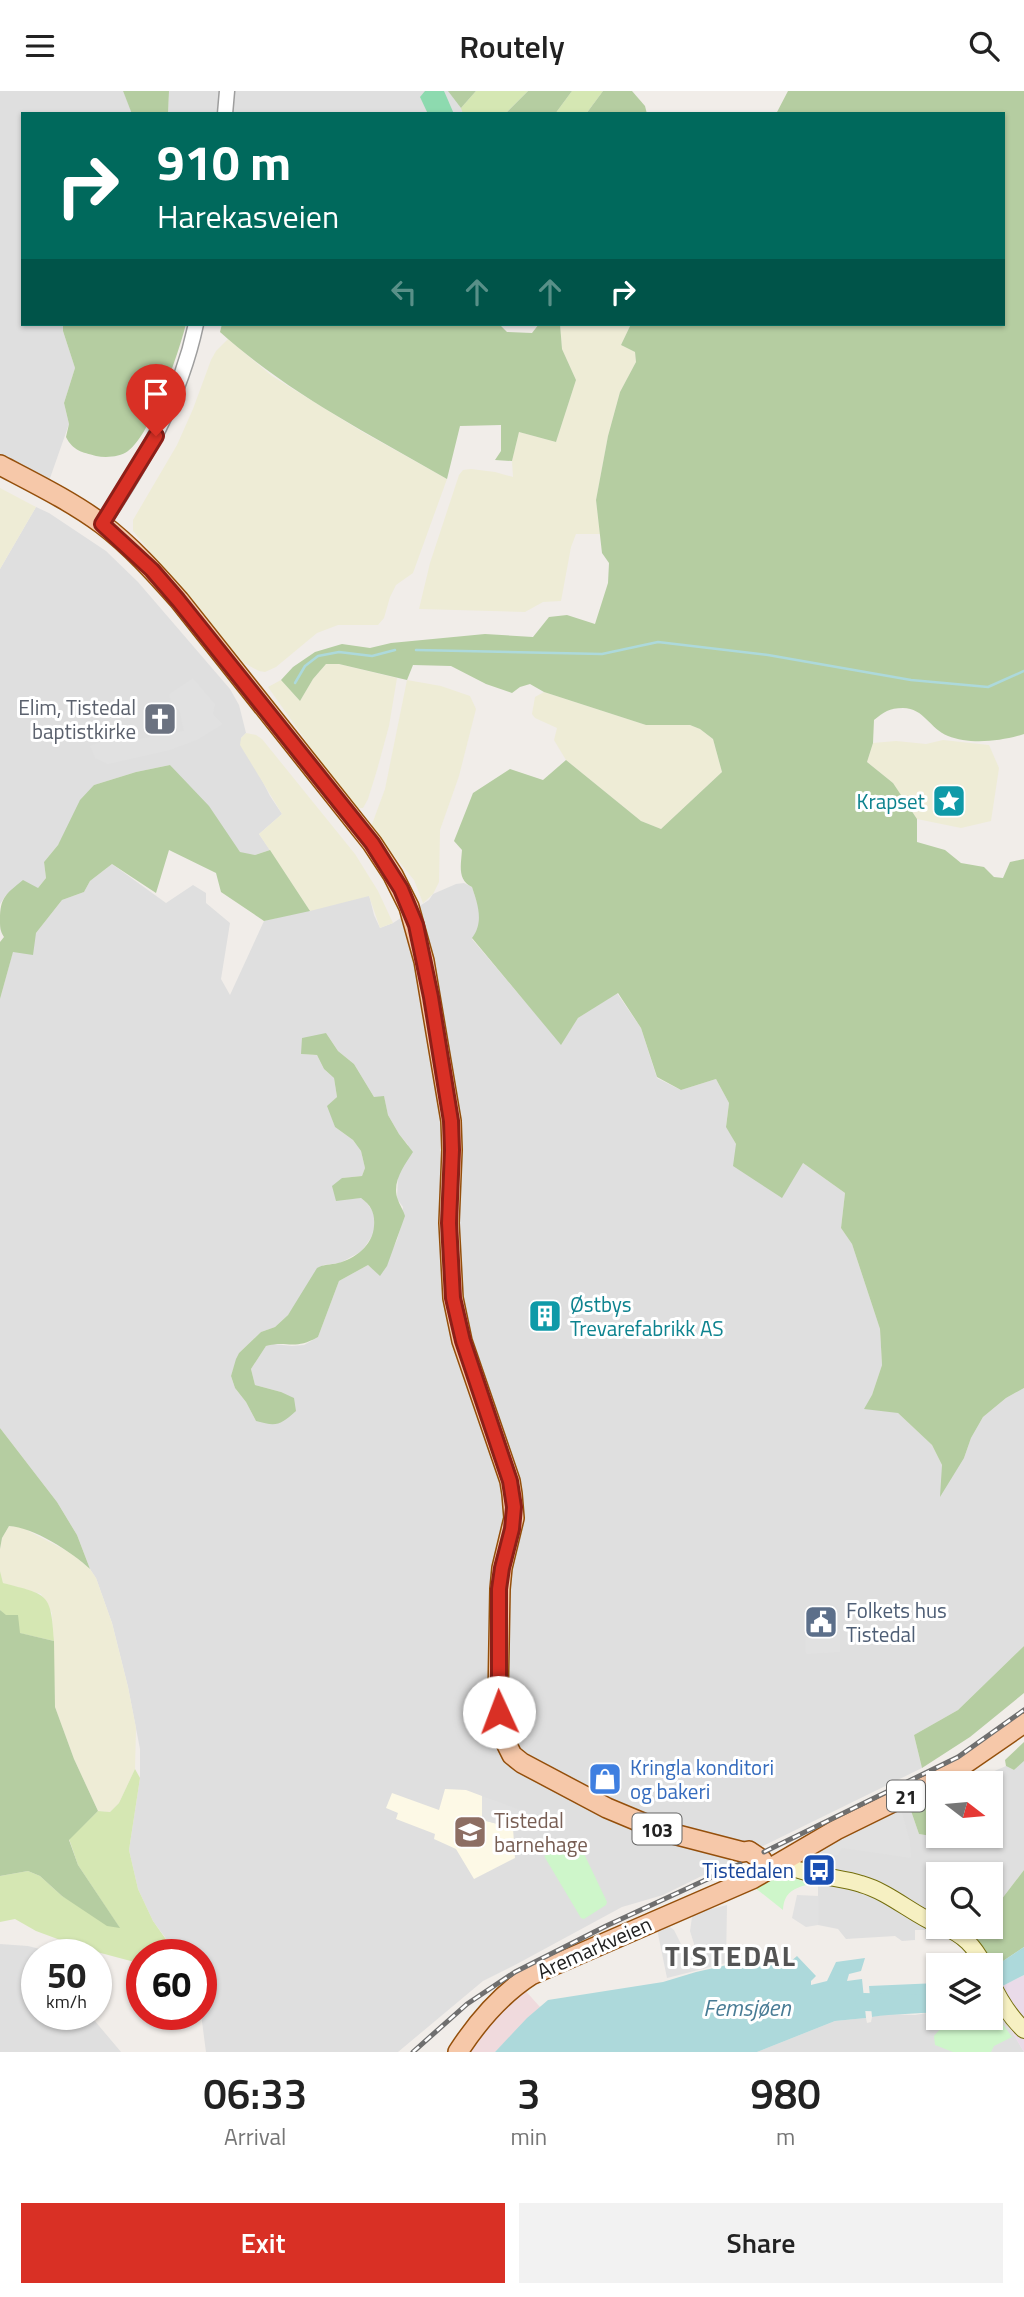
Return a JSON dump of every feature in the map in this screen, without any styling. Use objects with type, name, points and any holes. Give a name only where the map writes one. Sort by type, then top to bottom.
[{"type":"main road","name":"103","points":[[0,465],[102,524],[152,570],[372,843],[393,875],[409,907],[425,964],[451,1121],[449,1223],[453,1298],[463,1341],[510,1481],[514,1507],[499,1589],[498,1699],[502,1733],[509,1751],[522,1763],[607,1808],[662,1831],[743,1852],[769,1870]]},
{"type":"main road","name":"21","points":[[769,1870],[836,1830],[950,1774],[1024,1723]]},
{"type":"main road","points":[[803,1849],[806,1861],[814,1873]]},
{"type":"main road","points":[[769,1870],[814,1873],[861,1884],[880,1891],[926,1918]]},
{"type":"main road","name":"Aremarkveien","points":[[458,2052],[495,2003],[531,1975],[769,1870]]},
{"type":"main road","points":[[965,1939],[976,1953]]},
{"type":"main road","points":[[1003,2001],[1019,2025]]},
{"type":"street","points":[[225,112],[227,91]]},
{"type":"street","points":[[102,524],[140,465],[166,417],[181,382],[195,326]]},
{"type":"street","points":[[1019,2025],[1024,2042]]},
{"type":"shaded area","points":[[0,91],[123,91],[132,112],[21,112],[21,326],[63,326],[75,368],[64,403],[69,424],[49,481],[0,456]]},
{"type":"shaded area","points":[[169,91],[450,91],[465,112],[168,112]]},
{"type":"shaded area","points":[[560,326],[630,326],[621,345],[635,352],[636,362],[620,392],[608,436],[596,500],[600,534],[576,534],[561,601],[543,602],[525,612],[419,609],[430,563],[463,470],[495,472],[513,477],[512,461],[519,432],[556,442],[576,380],[562,349]]},
{"type":"shaded area","points":[[228,339],[272,376],[361,431],[447,479],[413,573],[396,585],[384,618],[378,625],[338,625],[317,633],[276,667],[265,672],[244,663],[133,531],[133,520],[177,445],[211,360]]},
{"type":"shaded area","points":[[0,488],[36,507],[0,569]]},
{"type":"shaded area","points":[[36,507],[106,551],[138,582],[230,689],[239,705],[246,733],[241,738],[282,814],[259,834],[270,850],[255,855],[240,853],[170,765],[94,785],[58,845],[44,862],[46,878],[38,888],[6,895],[0,904],[0,569]]},
{"type":"shaded area","points":[[326,664],[339,664],[397,678],[389,726],[363,808],[356,808],[268,687],[281,680],[300,701]]},
{"type":"shaded area","points":[[193,678],[215,704],[213,714],[223,724],[197,740],[170,750],[108,764],[95,758],[90,746],[130,731],[132,736],[139,739],[184,731],[179,709],[172,706],[169,694]]},
{"type":"shaded area","points":[[407,680],[441,686],[470,696],[476,709],[459,776],[440,830],[439,882],[433,894],[423,903],[414,880],[371,827],[385,789]]},
{"type":"shaded area","points":[[544,692],[646,725],[690,725],[700,729],[713,739],[722,772],[661,829],[641,821],[566,760],[554,740],[557,728],[532,714],[535,697]]},
{"type":"shaded area","points":[[246,733],[262,739],[355,854],[378,891],[393,923],[380,928],[369,896],[310,911],[259,834],[282,814],[240,745],[241,738]]},
{"type":"shaded area","name":"Krapset","points":[[943,740],[989,745],[999,768],[991,821],[961,828],[917,819],[893,783],[867,762],[873,743],[896,741],[926,744]]},
{"type":"shaded area","points":[[112,864],[166,903],[193,885],[206,893],[206,903],[230,923],[221,979],[230,995],[264,921],[369,895],[380,928],[393,923],[429,900],[433,894],[464,883],[472,887],[479,908],[479,930],[472,939],[561,1044],[578,1018],[617,993],[641,1028],[657,1078],[681,1090],[716,1079],[729,1103],[726,1126],[736,1144],[803,1163],[845,1193],[841,1228],[852,1244],[880,1329],[882,1365],[872,1395],[898,1413],[932,1445],[942,1465],[964,1458],[983,1417],[1006,1398],[1024,1388],[1024,1646],[958,1710],[914,1735],[922,1768],[663,1895],[622,1907],[483,1981],[398,2052],[206,2052],[203,2030],[217,2030],[217,1939],[166,1939],[153,1921],[138,1889],[129,1850],[140,1778],[140,1749],[112,1623],[77,1535],[57,1502],[0,1428],[0,999],[13,951],[36,933],[62,900],[84,892],[90,881]],"holes":[[[326,1033],[338,1051],[354,1064],[374,1097],[384,1097],[388,1115],[408,1145],[398,1175],[397,1199],[403,1207],[401,1226],[380,1275],[368,1265],[339,1281],[318,1337],[304,1345],[266,1346],[251,1369],[255,1385],[281,1392],[256,1421],[235,1388],[231,1376],[239,1353],[261,1332],[275,1327],[288,1315],[323,1265],[340,1263],[362,1251],[374,1233],[375,1215],[367,1203],[361,1198],[336,1200],[342,1178],[362,1176],[365,1168],[361,1151],[353,1140],[335,1127],[328,1106],[337,1097],[334,1078],[324,1069],[317,1055],[301,1054]]]},
{"type":"shaded area","points":[[9,1526],[21,1527],[71,1553],[90,1569],[96,1578],[112,1623],[136,1728],[135,1769],[119,1803],[110,1812],[98,1811],[74,1759],[55,1707],[52,1613],[41,1594],[3,1583],[0,1549],[2,1538]]},
{"type":"shaded area","points":[[840,1629],[840,1652],[806,1654],[805,1638],[819,1637],[819,1630]]},
{"type":"shaded area","points":[[1024,1761],[1024,1870],[1003,1897],[1003,1862],[926,1862],[926,1939],[955,1939],[926,1940],[925,1930],[915,1930],[915,1940],[902,1941],[895,1936],[846,1939],[838,1929],[818,1925],[818,1849],[909,1805],[919,1834],[926,1835],[926,1848],[1003,1848],[1003,1771],[995,1771],[1006,1766],[1014,1770]]},
{"type":"shaded area","name":"Tistedal barnehage","points":[[445,1789],[466,1790],[482,1796],[483,1820],[513,1828],[515,1858],[474,1879],[456,1849],[434,1839],[435,1834],[396,1819],[398,1813],[386,1808],[392,1793],[439,1810]]},
{"type":"shaded area","points":[[482,1796],[523,1811],[513,1828],[482,1820]]},
{"type":"shaded area","points":[[901,1809],[910,1841],[911,1858],[842,1848],[838,1855],[834,1855],[830,1864],[818,1862],[821,1847]]},
{"type":"shaded area","points":[[797,1895],[819,1896],[818,1925],[806,1927],[792,1918]]},
{"type":"shaded area","points":[[727,1905],[726,1963],[667,1978],[657,1929],[667,1925],[674,1930],[684,1950],[695,1947],[690,1931],[695,1913]]},
{"type":"shaded area","points":[[0,1944],[21,1946],[21,2030],[102,2030],[121,2052],[0,2052]]},
{"type":"shaded area","points":[[1024,1975],[1024,2052],[1003,2016],[1003,1986]]},
{"type":"shaded area","points":[[523,1988],[540,2007],[495,2052],[466,2052],[474,2038]]},
{"type":"shaded area","points":[[926,2013],[926,2030],[1003,2030],[1003,2016],[1024,2052],[757,2052],[835,2021],[866,2018],[867,2023],[871,2022],[872,2017],[887,2014]]},
{"type":"green space","points":[[123,91],[169,91],[168,112],[131,112]]},
{"type":"green space","points":[[425,91],[444,91],[453,112],[427,112],[420,97]]},
{"type":"green space","points":[[448,91],[476,91],[461,108]]},
{"type":"green space","points":[[476,91],[528,91],[507,112],[462,112],[461,108]]},
{"type":"green space","points":[[528,91],[572,91],[556,112],[507,112]]},
{"type":"green space","points":[[572,91],[603,91],[587,112],[556,112]]},
{"type":"green space","points":[[603,91],[632,91],[645,106],[646,112],[587,112]]},
{"type":"green space","points":[[788,91],[1024,91],[1024,734],[986,741],[957,739],[936,729],[916,711],[894,709],[874,720],[873,743],[867,762],[893,783],[917,819],[917,842],[945,850],[961,863],[984,867],[994,877],[1003,878],[1010,862],[1024,859],[1024,1388],[1006,1398],[983,1417],[964,1458],[940,1497],[942,1465],[932,1445],[898,1413],[864,1409],[872,1395],[882,1365],[880,1329],[852,1244],[841,1228],[845,1193],[803,1163],[782,1198],[733,1166],[736,1144],[726,1127],[729,1103],[716,1079],[681,1090],[657,1077],[641,1028],[618,993],[578,1018],[561,1045],[472,938],[478,926],[478,907],[472,887],[462,876],[462,850],[454,841],[473,793],[510,769],[543,780],[566,760],[641,821],[661,829],[722,772],[713,739],[690,725],[646,725],[544,692],[530,684],[512,693],[486,684],[451,666],[413,665],[407,680],[339,664],[326,664],[300,701],[281,680],[293,667],[315,652],[342,644],[370,648],[391,643],[485,634],[533,637],[549,617],[567,615],[595,624],[608,583],[609,563],[602,553],[596,500],[608,436],[620,392],[636,362],[635,352],[621,345],[630,326],[1005,326],[1005,112],[777,112]]},
{"type":"green space","points":[[63,326],[185,326],[155,411],[137,442],[125,453],[113,457],[96,456],[75,448],[66,437],[69,424],[64,403],[75,368]]},
{"type":"green space","points":[[222,326],[501,326],[507,332],[532,333],[537,326],[560,326],[562,349],[576,380],[556,442],[519,432],[512,461],[495,460],[501,451],[501,425],[460,426],[447,479],[330,412],[273,374],[220,332]]},
{"type":"green space","points":[[170,765],[209,806],[240,852],[255,855],[270,850],[310,911],[264,921],[221,892],[216,873],[169,850],[156,893],[112,864],[90,881],[84,892],[62,900],[36,933],[33,955],[13,952],[0,999],[0,942],[4,937],[0,929],[0,912],[5,897],[23,880],[38,888],[46,878],[44,862],[58,845],[80,800],[94,785]]},
{"type":"green space","points":[[326,1033],[338,1051],[354,1064],[374,1097],[384,1096],[388,1115],[413,1152],[399,1175],[396,1187],[405,1216],[387,1266],[380,1276],[368,1265],[339,1281],[318,1337],[302,1343],[266,1346],[251,1369],[255,1385],[294,1398],[296,1411],[282,1422],[269,1424],[256,1421],[235,1388],[231,1376],[239,1353],[261,1332],[275,1327],[288,1315],[317,1268],[357,1255],[367,1245],[373,1233],[374,1218],[368,1204],[361,1198],[336,1201],[332,1186],[342,1178],[362,1176],[365,1168],[361,1151],[353,1140],[335,1127],[327,1106],[337,1097],[334,1078],[324,1069],[317,1055],[301,1054],[302,1038]]},
{"type":"green space","points":[[0,1428],[57,1502],[77,1535],[90,1569],[52,1541],[19,1527],[9,1526],[2,1538],[0,1549]]},
{"type":"green space","points":[[0,1571],[3,1583],[30,1590],[44,1598],[51,1613],[54,1641],[19,1633],[0,1610]]},
{"type":"green space","points":[[0,1610],[6,1615],[18,1615],[20,1633],[54,1641],[55,1707],[74,1759],[98,1811],[69,1840],[78,1865],[120,1928],[107,1926],[62,1896],[40,1876],[28,1871],[0,1876]]},
{"type":"green space","points":[[1024,1646],[1024,1693],[970,1737],[922,1768],[914,1735],[958,1710]]},
{"type":"green space","points":[[1024,1742],[1024,1761],[1014,1770],[1006,1766],[1005,1760]]},
{"type":"green space","points":[[135,1769],[140,1778],[129,1850],[138,1889],[153,1921],[166,1939],[126,1939],[126,1960],[112,1956],[112,1939],[58,1939],[15,1919],[0,1922],[0,1876],[28,1871],[40,1876],[62,1896],[119,1927],[78,1865],[69,1839],[98,1811],[110,1812],[119,1803]]},
{"type":"green space","points":[[926,1797],[926,1835],[919,1834],[909,1805]]},
{"type":"green space","points":[[578,1841],[607,1902],[584,1919],[544,1856]]},
{"type":"green space","points":[[1024,1870],[1024,1947],[1003,1961],[1003,1953],[987,1953],[977,1939],[1003,1939],[1003,1897]]},
{"type":"green space","points":[[781,1873],[810,1884],[791,1892],[785,1899],[783,1910],[754,1887]]},
{"type":"green space","points":[[1003,2024],[1012,2037],[994,2046],[991,2052],[953,2052],[935,2045],[934,2036],[939,2031],[1003,2030]]},
{"type":"water","points":[[1024,1947],[1024,1975],[1003,1986],[1003,1961]]},
{"type":"water","name":"Femsjøen","points":[[797,1956],[816,1976],[811,1985],[827,1981],[836,1962],[865,1958],[861,1971],[849,1974],[847,1981],[862,1979],[866,2018],[835,2021],[757,2052],[495,2052],[548,2000],[663,1982],[736,1963],[775,1960],[790,1962]]},
{"type":"water","points":[[926,1984],[926,2012],[872,2017],[869,1986]]},
{"type":"waterway","points":[[416,650],[602,654],[658,642],[768,655],[911,680],[988,687],[1024,671]]},
{"type":"waterway","points":[[295,683],[305,666],[318,656],[339,652],[372,656],[395,650]]},
{"type":"waterway","points":[[864,2002],[926,2004]]},
{"type":"railway","points":[[764,1852],[958,1757],[1024,1710]]},
{"type":"railway","points":[[413,2052],[467,2004],[515,1972],[740,1864]]},
{"type":"place","name":"Elim, Tistedal baptistkirke","points":[[160,719]]},
{"type":"place","name":"Krapset","points":[[949,801]]},
{"type":"place","name":"Østbys Trevarefabrikk AS","points":[[545,1316]]},
{"type":"place","name":"Folkets hus Tistedal","points":[[821,1622]]},
{"type":"place","name":"Kringla konditori og bakeri","points":[[605,1779]]},
{"type":"place","name":"Tistedal barnehage","points":[[470,1832]]},
{"type":"place","name":"Tistedalen","points":[[819,1870]]},
{"type":"district","name":"TISTEDAL","points":[[731,1955]]},
{"type":"route","points":[[156,436],[102,524],[152,570],[178,600],[372,843],[401,889],[416,925],[431,997],[451,1121],[449,1223],[453,1298],[463,1341],[510,1481],[514,1507],[499,1589],[499,1712]]}]
